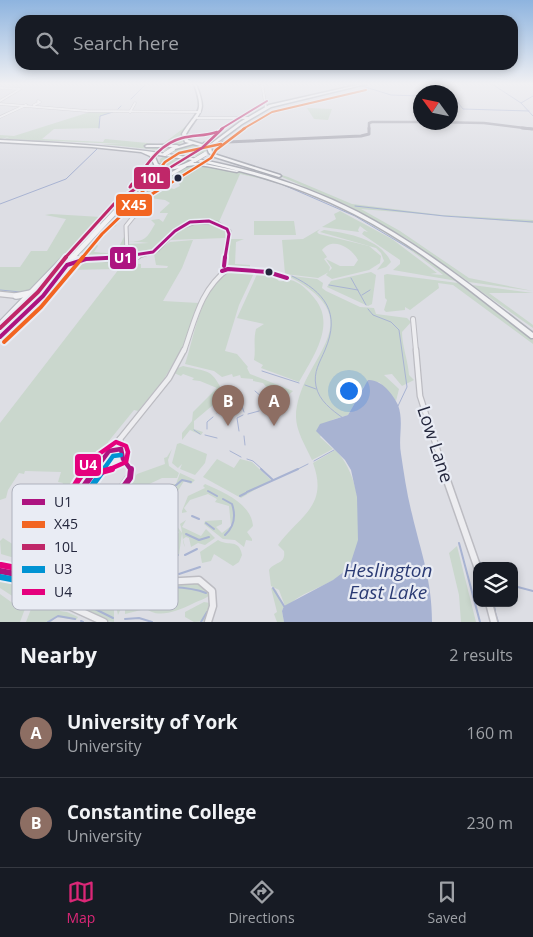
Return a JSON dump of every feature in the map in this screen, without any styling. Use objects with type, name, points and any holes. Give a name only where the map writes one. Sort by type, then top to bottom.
[{"type":"highway","points":[[186,141],[184,133],[199,113]]},
{"type":"highway","points":[[185,166],[205,154],[256,113]]},
{"type":"highway","points":[[3,140],[179,146],[204,143],[226,136]]},
{"type":"highway","points":[[3,140],[143,152],[152,156],[156,164],[168,168],[203,164],[292,185]]},
{"type":"highway","points":[[186,141],[209,149],[216,156],[264,170],[315,191],[364,215],[404,238],[533,331]]},
{"type":"highway","points":[[156,164],[165,154],[186,141]]},
{"type":"highway","points":[[79,143],[144,148],[204,158],[259,172],[315,191]]},
{"type":"highway","points":[[58,144],[121,147],[186,156],[238,167],[292,185],[340,205],[387,231],[421,253],[533,336]]},
{"type":"main road","points":[[204,143],[360,136],[369,134],[369,123],[373,121],[413,122]]},
{"type":"main road","points":[[458,122],[488,123],[533,129]]},
{"type":"main road","points":[[0,325],[21,304],[33,297],[58,275],[70,257],[102,219],[138,188],[156,164]]},
{"type":"main road","points":[[0,337],[33,297],[47,276],[79,251],[108,219],[132,198],[185,166]]},
{"type":"main road","points":[[79,251],[80,256],[86,259]]},
{"type":"main road","points":[[67,264],[86,259]]},
{"type":"main road","points":[[16,296],[33,297]]},
{"type":"main road","points":[[16,296],[21,304]]},
{"type":"street","points":[[197,117],[249,118]]},
{"type":"street","points":[[127,255],[126,226],[134,216]]},
{"type":"street","points":[[70,257],[86,259],[123,258],[127,260],[154,252],[179,228],[196,222],[213,222],[224,226],[229,231],[223,269],[210,283],[200,303],[184,352],[175,370],[120,439],[108,459],[99,466],[84,484]]},
{"type":"street","points":[[127,255],[132,257]]},
{"type":"street","points":[[123,258],[127,255]]},
{"type":"street","points":[[0,294],[16,296]]},
{"type":"street","name":"Low Lane","points":[[413,319],[420,396],[463,530],[475,562]]},
{"type":"street","points":[[120,439],[122,457],[131,468],[130,478],[126,484]]},
{"type":"street","points":[[112,450],[121,449]]},
{"type":"street","points":[[108,459],[118,461],[122,457]]},
{"type":"street","points":[[0,571],[12,575]]},
{"type":"street","points":[[178,581],[199,580],[212,591],[213,606],[208,622]]},
{"type":"street","points":[[489,607],[494,622]]},
{"type":"street","points":[[78,610],[104,622]]},
{"type":"shaded area","points":[[87,113],[110,113],[99,117],[99,128],[54,129],[42,139],[103,142],[105,139],[158,144],[164,143],[189,124],[183,133],[184,141],[180,144],[169,147],[152,146],[173,148],[168,151],[101,144],[124,144],[5,139],[9,137],[0,139],[0,135],[14,136]]},
{"type":"shaded area","points":[[310,113],[331,113],[328,120],[314,119]]},
{"type":"shaded area","points":[[222,141],[227,141],[213,147],[216,154],[288,177],[352,204],[442,215],[533,220],[533,223],[361,209],[400,231],[469,278],[533,291],[469,282],[409,240],[347,205],[268,171],[212,153],[212,147]]},
{"type":"shaded area","points":[[193,144],[206,147],[207,150],[199,156],[171,152],[176,148]]},
{"type":"shaded area","points":[[168,153],[196,158],[174,167],[159,164],[160,159]]},
{"type":"shaded area","points":[[193,164],[265,178],[300,190],[333,204],[365,221],[396,239],[457,281],[393,270],[400,264],[400,260],[362,234],[364,231],[368,232],[360,226],[359,232],[322,227],[336,219],[334,214],[340,211],[392,239],[437,273],[430,274],[443,275],[397,241],[348,212],[295,189],[240,174],[219,222],[190,222],[175,230],[158,247],[145,255],[129,253],[129,244],[149,243],[129,241],[139,241],[145,238],[155,224],[151,220],[159,219],[163,222],[168,213],[160,212],[170,203],[165,200],[142,197],[126,209],[130,212],[128,213],[123,208],[157,184],[153,188],[162,186],[174,189],[180,186],[177,180],[167,177]]},
{"type":"shaded area","points":[[122,209],[124,213],[118,216],[120,218],[116,226],[103,232],[96,243],[98,246],[94,252],[114,252],[124,237],[125,253],[115,257],[103,258],[91,258],[81,255],[81,253]]},
{"type":"shaded area","points":[[45,215],[101,217],[29,291],[22,293],[0,291],[0,267],[20,267],[31,251],[47,251],[66,219]]},
{"type":"shaded area","points":[[254,221],[294,221],[296,235],[254,235]]},
{"type":"shaded area","points":[[194,223],[215,224],[225,230],[225,238],[170,240],[182,228]]},
{"type":"shaded area","points":[[320,229],[317,232],[319,234],[369,246],[381,256],[380,263],[369,270],[332,279],[326,275],[328,272],[318,278],[285,274],[282,240],[303,239]],"holes":[[[331,244],[342,245],[351,251],[358,260],[354,266],[340,266],[326,259],[332,268],[329,271],[330,267],[324,259],[327,257],[322,250]]]},
{"type":"shaded area","points":[[324,230],[352,235],[371,242],[386,254],[391,262],[386,267],[377,270],[384,261],[381,253],[376,248],[320,232]]},
{"type":"shaded area","points":[[230,239],[244,239],[236,242],[235,264],[250,265],[250,269],[234,268],[227,265]]},
{"type":"shaded area","points":[[193,240],[182,268],[163,301],[199,303],[178,360],[175,360],[164,379],[138,411],[134,410],[108,442],[110,444],[104,456],[84,484],[63,484],[58,482],[61,472],[25,471],[24,474],[19,473],[8,490],[6,498],[0,500],[0,423],[119,269],[66,270],[73,265],[92,261],[141,264],[141,268],[167,268],[168,266],[156,265],[154,254],[170,242]]},
{"type":"shaded area","points":[[258,272],[270,274],[279,281],[290,280],[297,282],[310,293],[321,309],[323,330],[320,341],[299,382],[261,368],[263,365],[254,360],[255,337],[256,329],[264,324],[237,318]]},
{"type":"shaded area","points":[[371,272],[376,275],[372,304],[368,306],[327,287],[331,281]]},
{"type":"shaded area","points":[[228,273],[254,273],[239,305],[225,351],[237,354],[248,367],[250,374],[293,391],[278,405],[272,404],[278,401],[263,383],[253,381],[253,379],[241,378],[240,375],[233,377],[232,374],[222,377],[214,371],[185,364],[205,300],[219,279]]},
{"type":"shaded area","points":[[384,275],[458,283],[533,340],[533,344],[453,285],[438,283],[439,288],[410,310],[405,307],[405,310],[386,312],[384,310],[387,300],[385,298]]},
{"type":"shaded area","points":[[290,277],[317,279],[323,283],[322,288],[326,291],[360,307],[374,308],[376,314],[407,318],[411,322],[402,332],[402,337],[409,375],[414,380],[402,386],[392,374],[384,375],[399,389],[396,401],[379,382],[364,386],[348,415],[332,420],[320,437],[333,449],[312,460],[299,433],[296,417],[300,396],[326,342],[330,326],[328,310],[315,294]]},
{"type":"shaded area","points":[[472,285],[533,293],[489,293],[533,325],[533,328]]},
{"type":"shaded area","points":[[183,366],[203,370],[211,374],[222,390],[215,398],[219,400],[194,421],[194,429],[203,432],[201,435],[190,430],[182,440],[182,433],[192,421],[193,412],[217,388],[192,380],[194,378],[183,374],[181,376],[174,373]]},
{"type":"shaded area","points":[[180,443],[207,454],[205,463],[195,475],[180,469],[182,464],[178,468],[172,463],[177,444]]},
{"type":"shaded area","points":[[172,449],[168,460],[169,466],[179,473],[177,478],[162,478],[149,484],[130,484],[137,474],[165,464],[164,458],[167,457]]},
{"type":"shaded area","points":[[335,450],[344,460],[351,473],[356,489],[360,523],[356,554],[350,566],[340,576],[285,606],[279,590],[271,586],[269,570],[283,559],[284,551],[278,545],[305,515],[315,499],[317,477],[313,463]]},
{"type":"shaded area","points":[[217,459],[234,468],[240,459],[252,462],[271,480],[241,498],[203,477]]},
{"type":"shaded area","points":[[180,473],[195,480],[191,484],[184,481],[178,491],[178,484],[176,484]]},
{"type":"shaded area","points":[[205,484],[235,499],[247,511],[253,526],[247,532],[252,541],[246,540],[244,547],[235,540],[223,539],[204,524],[205,521],[222,520],[222,524],[216,527],[222,533],[231,526],[229,506],[215,502],[217,499],[208,494],[190,500],[184,508],[187,512],[182,513],[188,496],[205,488],[203,486]]},
{"type":"shaded area","points":[[186,520],[182,527],[201,536],[206,529],[215,538],[205,545],[198,543],[191,547],[189,538],[186,537],[183,539],[185,547],[183,543],[180,524]]},
{"type":"shaded area","points":[[178,527],[182,533],[178,556],[178,534]]},
{"type":"shaded area","points":[[3,538],[12,544],[12,557],[1,554],[0,541]]},
{"type":"shaded area","points":[[218,540],[239,546],[242,555],[239,562],[233,566],[214,554],[211,561],[202,563],[200,552]]},
{"type":"shaded area","points":[[457,546],[476,622],[461,622],[459,595],[449,553]]},
{"type":"shaded area","points":[[0,575],[12,578],[12,596],[0,588]]},
{"type":"shaded area","points":[[178,580],[198,582],[211,594],[203,599],[178,610]]},
{"type":"shaded area","points":[[271,588],[276,590],[284,607],[282,611],[284,622],[277,622],[274,614],[277,612]]},
{"type":"shaded area","points":[[0,594],[12,603],[12,610],[24,610],[20,622],[0,622]]},
{"type":"shaded area","points":[[204,602],[210,603],[209,615],[205,621],[194,622],[185,617],[185,612]]},
{"type":"shaded area","points":[[31,610],[60,610],[78,617],[76,620],[56,617],[51,622],[26,622]]},
{"type":"shaded area","points":[[87,610],[114,610],[114,622],[106,621]]},
{"type":"shaded area","points":[[125,610],[141,610],[125,614]]},
{"type":"shaded area","points":[[148,610],[178,610],[173,612],[155,613]]},
{"type":"water","name":"Heslington East Lake","points":[[368,380],[373,380],[386,388],[396,401],[400,411],[400,448],[403,469],[410,507],[428,580],[432,622],[284,622],[282,611],[284,606],[333,580],[350,565],[358,540],[357,497],[351,470],[345,460],[316,431],[320,424],[348,415]]},
{"type":"waterway","points":[[99,128],[100,116],[110,113]]},
{"type":"waterway","points":[[530,113],[533,116]]},
{"type":"waterway","points":[[0,204],[66,179],[97,149]]},
{"type":"waterway","points":[[279,183],[355,216],[412,250]]},
{"type":"waterway","points":[[355,206],[444,216],[533,222]]},
{"type":"waterway","points":[[292,276],[313,289],[327,305],[331,325],[330,337],[318,367],[315,381],[323,401],[343,418]]},
{"type":"waterway","points":[[351,278],[358,290]]},
{"type":"waterway","points":[[329,285],[358,290]]},
{"type":"waterway","points":[[0,290],[21,292]]},
{"type":"waterway","points":[[358,290],[366,305]]},
{"type":"waterway","points":[[362,295],[370,290]]},
{"type":"waterway","points":[[368,309],[373,315],[391,322],[399,330],[407,387],[398,406]]},
{"type":"waterway","points":[[262,371],[299,383]]},
{"type":"waterway","points":[[305,385],[316,389]]},
{"type":"waterway","points":[[229,402],[239,391]]},
{"type":"waterway","points":[[255,391],[263,398]]},
{"type":"waterway","points":[[264,399],[266,405]]},
{"type":"waterway","points":[[240,401],[244,412]]},
{"type":"waterway","points":[[424,403],[433,430]]},
{"type":"waterway","points":[[217,413],[223,408]]},
{"type":"waterway","points":[[248,414],[259,411]]},
{"type":"waterway","points":[[239,431],[237,418],[243,415]]},
{"type":"waterway","points":[[207,429],[207,422],[213,417]]},
{"type":"waterway","points":[[194,430],[200,434]]},
{"type":"waterway","points":[[205,435],[217,438]]},
{"type":"waterway","points":[[244,436],[245,445]]},
{"type":"waterway","points":[[314,461],[334,450]]},
{"type":"waterway","points":[[230,451],[241,457]]},
{"type":"waterway","points":[[247,459],[253,461],[263,470]]},
{"type":"waterway","points":[[298,469],[308,464]]},
{"type":"waterway","points":[[261,469],[273,480]]},
{"type":"waterway","points":[[247,492],[298,469]]},
{"type":"waterway","points":[[177,484],[182,480],[191,482]]},
{"type":"waterway","points":[[208,491],[217,496]]},
{"type":"waterway","points":[[240,496],[246,493]]},
{"type":"waterway","points":[[223,499],[232,504],[234,513],[233,524],[225,535]]},
{"type":"waterway","points":[[192,516],[199,519]]},
{"type":"waterway","points":[[206,523],[214,529]]},
{"type":"waterway","points":[[186,534],[199,540],[209,537]]},
{"type":"waterway","points":[[459,543],[480,622]]},
{"type":"waterway","points":[[185,555],[197,549]]},
{"type":"waterway","points":[[179,574],[200,567]]},
{"type":"waterway","points":[[518,587],[533,591]]},
{"type":"waterway","points":[[178,588],[198,590],[206,593]]},
{"type":"waterway","points":[[273,588],[284,606]]},
{"type":"waterway","points":[[493,607],[498,622]]},
{"type":"waterway","points":[[97,610],[113,618]]},
{"type":"waterway","points":[[201,622],[207,612]]},
{"type":"waterway","points":[[48,622],[58,616],[75,619]]},
{"type":"waterway","points":[[125,619],[139,618],[152,622]]},
{"type":"transit line","name":"10L","points":[[0,328],[38,292],[53,271],[114,204],[142,184],[202,148],[214,134],[245,113]]},
{"type":"transit line","name":"X45","points":[[4,342],[41,307],[102,234],[128,209],[211,158],[216,150],[244,128],[270,113]]},
{"type":"transit line","name":"10L","points":[[130,187],[153,158],[173,141],[217,132]]},
{"type":"transit line","name":"X45","points":[[140,195],[165,162],[172,157],[187,150],[221,144]]},
{"type":"transit line","name":"U1","points":[[0,337],[43,296],[67,265],[86,259],[123,258],[130,255],[153,252],[175,231],[190,222],[209,221],[227,229],[229,234],[224,266]]},
{"type":"transit line","name":"U1","points":[[222,271],[228,269],[268,272],[287,278]]},
{"type":"transit line","name":"U4","points":[[76,484],[89,464],[108,446],[116,442],[126,446],[128,452],[126,462],[101,472]]},
{"type":"transit line","name":"U1","points":[[121,449],[123,459],[131,468],[130,478],[126,484]]},
{"type":"transit line","name":"U1","points":[[86,484],[109,451],[121,449]]},
{"type":"transit line","name":"U3","points":[[93,484],[113,456],[121,455]]},
{"type":"transit line","name":"U4","points":[[1,565],[12,567]]},
{"type":"transit line","name":"U1","points":[[0,571],[12,573]]},
{"type":"transit line","name":"U3","points":[[0,577],[12,579]]},
{"type":"place","name":"Constantine College","points":[[228,426]]},
{"type":"place","name":"University of York","points":[[274,426]]}]
